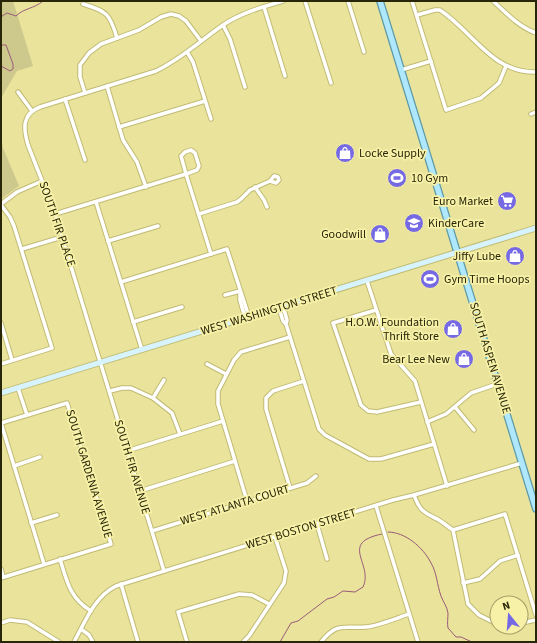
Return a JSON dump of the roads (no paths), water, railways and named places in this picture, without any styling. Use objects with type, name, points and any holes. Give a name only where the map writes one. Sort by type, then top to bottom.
[{"type":"main road","name":"SOUTH ASPEN AVENUE","points":[[380,1],[536,509]]},
{"type":"main road","name":"WEST WASHINGTON STREET","points":[[1,393],[536,228]]},
{"type":"street","points":[[18,92],[32,111],[40,107],[156,70],[172,62],[223,25],[242,14],[283,1]]},
{"type":"street","points":[[305,1],[331,83]]},
{"type":"street","points":[[348,1],[364,52]]},
{"type":"street","points":[[412,1],[446,110],[481,98],[499,83],[506,66]]},
{"type":"street","points":[[493,1],[516,22],[536,33]]},
{"type":"street","points":[[83,4],[105,12],[111,21],[117,38]]},
{"type":"street","points":[[264,7],[285,76]]},
{"type":"street","points":[[417,15],[440,10],[489,54],[506,66],[526,72],[536,72]]},
{"type":"street","points":[[85,93],[80,72],[82,62],[89,53],[97,46],[139,30],[165,15],[174,14],[179,16],[186,21],[202,41]]},
{"type":"street","points":[[223,25],[230,39],[245,88]]},
{"type":"street","points":[[187,52],[193,62],[211,119]]},
{"type":"street","points":[[401,70],[431,61]]},
{"type":"street","points":[[107,86],[125,144],[139,166],[146,187]]},
{"type":"street","points":[[65,99],[85,160]]},
{"type":"street","points":[[119,127],[205,101]]},
{"type":"street","name":"SOUTH FIR PLACE","points":[[32,111],[25,121],[25,133],[30,153],[55,214],[101,362]]},
{"type":"street","points":[[531,114],[536,112]]},
{"type":"street","points":[[55,214],[146,187],[186,174],[199,169],[194,151],[184,152],[181,156],[186,174],[211,254]]},
{"type":"street","points":[[1,364],[52,348],[12,220],[1,205],[17,192],[42,181]]},
{"type":"street","points":[[199,214],[237,202],[255,187],[270,181]]},
{"type":"street","points":[[255,187],[267,207]]},
{"type":"street","points":[[96,202],[142,350]]},
{"type":"street","points":[[108,241],[158,226]]},
{"type":"street","points":[[22,249],[62,236]]},
{"type":"street","points":[[121,282],[227,249],[240,291],[240,300],[247,317]]},
{"type":"street","points":[[367,281],[391,354],[415,381],[447,486]]},
{"type":"street","points":[[225,295],[240,291]]},
{"type":"street","points":[[133,322],[182,307]]},
{"type":"street","points":[[281,307],[283,321],[286,324],[319,429],[325,435],[369,459],[381,460],[434,444]]},
{"type":"street","points":[[376,310],[332,323],[361,405],[368,411],[377,412],[421,402]]},
{"type":"street","points":[[1,324],[12,360]]},
{"type":"street","points":[[247,501],[223,421],[217,398],[218,392],[234,360],[241,352],[290,337]]},
{"type":"street","name":"SOUTH FIR AVENUE","points":[[101,362],[164,571]]},
{"type":"street","points":[[207,364],[226,374]]},
{"type":"street","points":[[153,398],[164,380]]},
{"type":"street","points":[[290,488],[266,409],[266,398],[273,391],[304,381]]},
{"type":"street","points":[[427,422],[446,414],[471,393],[497,384]]},
{"type":"street","points":[[18,388],[27,415],[1,423],[44,564]]},
{"type":"street","points":[[110,391],[122,388],[131,388],[153,398],[172,413],[180,434]]},
{"type":"street","name":"SOUTH GARDENIA AVENUE","points":[[27,415],[67,403],[111,544],[60,559]]},
{"type":"street","points":[[455,407],[474,430]]},
{"type":"street","points":[[127,451],[223,421]]},
{"type":"street","points":[[14,466],[40,457]]},
{"type":"street","points":[[140,491],[235,461]]},
{"type":"street","name":"WEST BOSTON STREET","points":[[74,642],[99,599],[105,593],[121,584],[522,463]]},
{"type":"street","name":"WEST ATLANTA COURT","points":[[152,531],[307,483],[316,476]]},
{"type":"street","points":[[414,496],[418,505],[425,514],[440,521],[453,530],[468,604],[479,615],[489,620]]},
{"type":"street","points":[[376,506],[418,642]]},
{"type":"street","points":[[453,530],[505,514],[536,616]]},
{"type":"street","points":[[31,523],[57,515]]},
{"type":"street","points":[[317,524],[327,559]]},
{"type":"street","points":[[243,642],[284,583],[286,571],[275,537]]},
{"type":"street","points":[[463,583],[480,579],[500,561],[518,555]]},
{"type":"street","points":[[1,569],[2,577],[60,559],[73,596],[91,611]]},
{"type":"street","points":[[121,584],[138,642]]},
{"type":"street","points":[[187,642],[178,612],[239,594],[252,595],[269,604]]},
{"type":"street","points":[[321,642],[328,632],[341,626],[367,627],[409,614]]},
{"type":"street","points":[[1,623],[10,620],[27,622],[59,642]]},
{"type":"street","points":[[81,629],[93,642]]},
{"type":"waterway","points":[[1,19],[2,16],[7,13],[16,16],[22,11],[36,6],[43,1]]},
{"type":"waterway","points":[[1,45],[6,45],[13,64],[13,69],[10,71],[1,66]]},
{"type":"waterway","points":[[388,532],[407,538],[418,546],[428,557],[436,575],[441,596],[447,608],[448,628],[456,637],[461,637],[472,642]]},
{"type":"waterway","points":[[280,642],[291,623],[298,621],[327,599],[334,597],[343,591],[355,592],[363,587],[365,578],[360,555],[362,543],[369,538],[382,534]]},
{"type":"place","name":"Locke Supply","points":[[345,153]]},
{"type":"place","name":"10 Gym","points":[[397,178]]},
{"type":"place","name":"Euro Market","points":[[507,201]]},
{"type":"place","name":"KinderCare","points":[[414,223]]},
{"type":"place","name":"Goodwill","points":[[380,234]]},
{"type":"place","name":"Jiffy Lube","points":[[515,256]]},
{"type":"place","name":"Gym Time Hoops","points":[[430,279]]},
{"type":"place","name":"H.O.W. Foundation Thrift Store","points":[[453,329]]},
{"type":"place","name":"Bear Lee New","points":[[464,359]]}]
